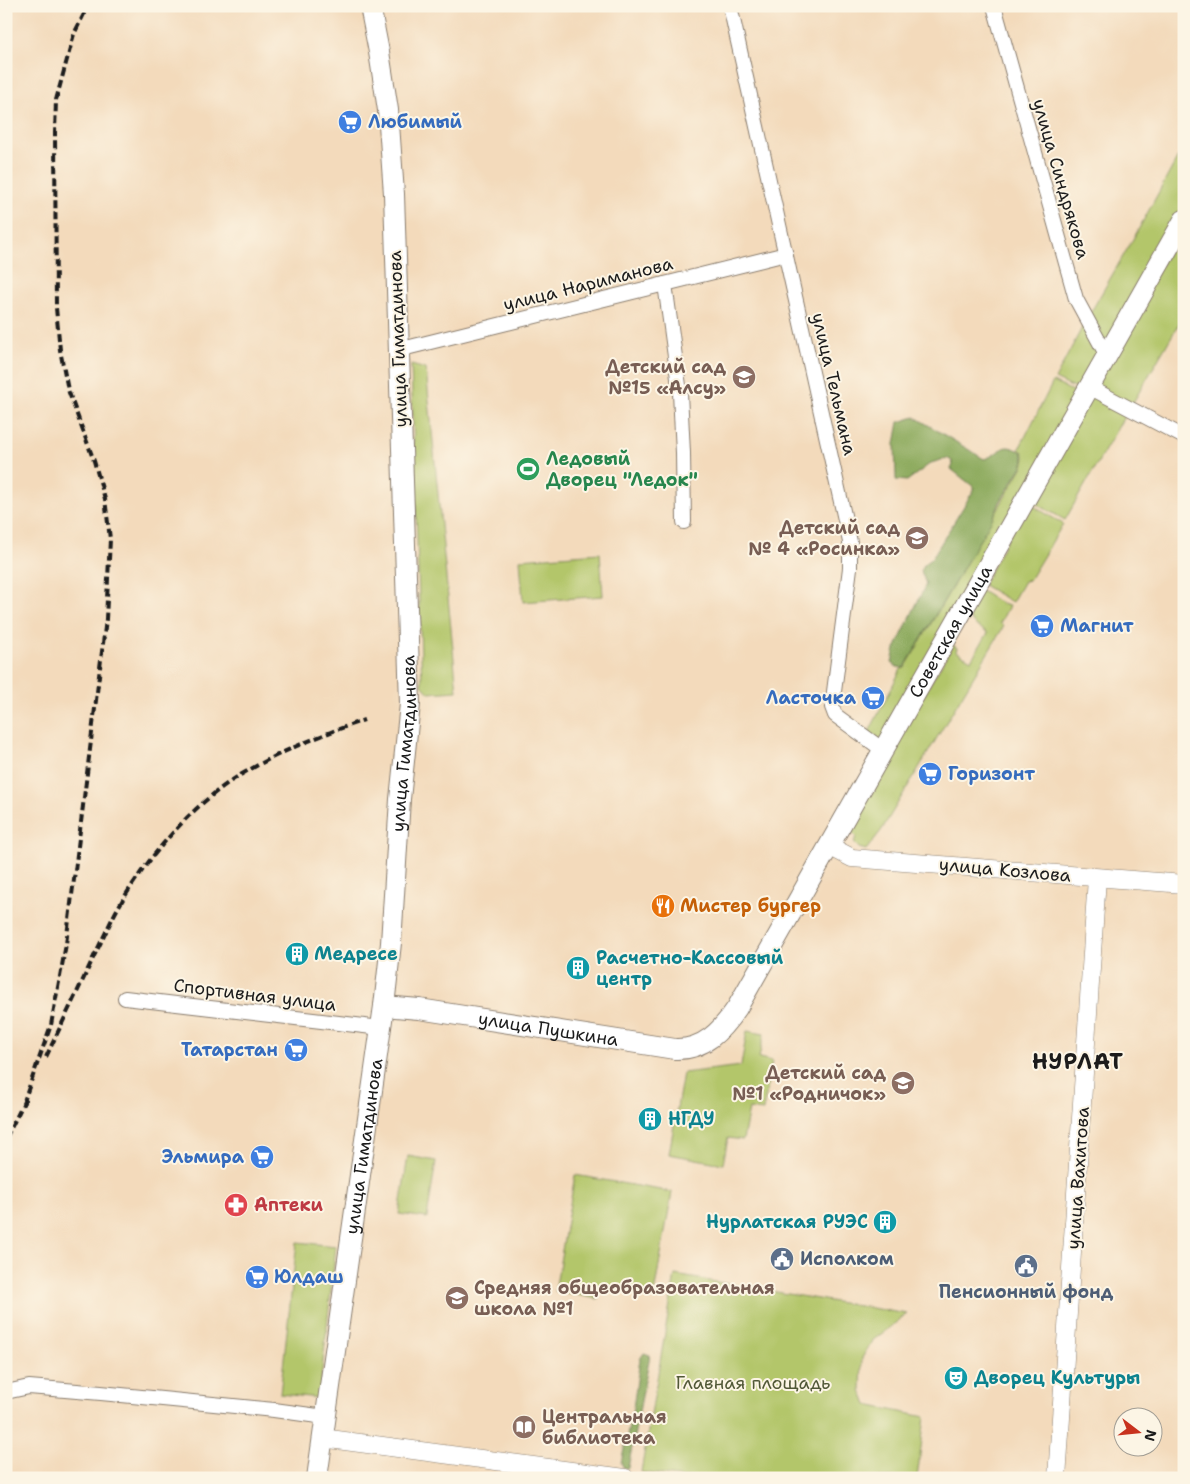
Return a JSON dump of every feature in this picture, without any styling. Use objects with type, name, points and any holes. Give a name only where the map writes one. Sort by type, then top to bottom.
[{"type":"main road","name":"улица Гиматдинова","points":[[317,1478],[384,1006],[391,943],[400,799],[410,704],[394,194],[388,110],[370,6]]},
{"type":"main road","name":"Советская улица","points":[[710,1039],[722,1028],[737,1008],[1184,220]]},
{"type":"main road","name":"улица Пушкина","points":[[384,1006],[446,1013],[681,1050],[694,1048],[710,1039]]},
{"type":"street","name":"улица Тельмана","points":[[731,6],[850,542],[850,568],[832,707],[835,715],[883,750]]},
{"type":"street","name":"улица Синдрякова","points":[[994,6],[1076,299],[1107,356]]},
{"type":"street","name":"улица Нариманова","points":[[398,350],[786,254]]},
{"type":"street","points":[[665,284],[680,394],[684,522]]},
{"type":"street","points":[[1089,387],[1184,437]]},
{"type":"street","name":"улица Козлова","points":[[829,846],[852,858],[1184,884]]},
{"type":"street","name":"улица Вахитова","points":[[1057,1478],[1097,878]]},
{"type":"street","name":"Спортивная улица","points":[[125,998],[381,1028]]},
{"type":"street","points":[[6,1392],[28,1387],[274,1410],[325,1418]]},
{"type":"street","points":[[322,1438],[625,1478]]},
{"type":"green space","points":[[1184,146],[1184,214],[1107,351],[1088,317]]},
{"type":"green space","points":[[1184,224],[1184,315],[1131,406],[1093,386]]},
{"type":"green space","points":[[1085,322],[1104,354],[1082,392],[1055,379]]},
{"type":"green space","points":[[411,365],[426,369],[457,691],[429,693],[422,685]]},
{"type":"green space","points":[[1053,382],[1081,395],[881,747],[867,736],[901,669],[905,668],[1023,466],[1025,459],[1023,452],[1019,449]]},
{"type":"green space","points":[[1090,390],[1128,410],[1065,520],[1028,499]]},
{"type":"green space","points":[[915,417],[984,459],[1005,447],[1009,447],[1022,452],[1024,460],[991,521],[904,668],[897,667],[892,663],[895,649],[926,584],[921,571],[924,564],[932,558],[975,488],[951,469],[952,461],[947,458],[931,463],[907,481],[896,480],[895,444],[899,422]]},
{"type":"green space","points":[[1027,502],[1063,524],[1029,580],[1024,581],[1012,602],[983,585]]},
{"type":"green space","points":[[600,553],[603,596],[523,602],[520,559]]},
{"type":"green space","points":[[980,590],[1002,604],[1009,606],[1000,623],[1004,626],[881,831],[866,850],[859,848],[854,843],[856,836],[846,827],[953,645],[957,648],[956,651],[971,660],[988,633],[974,624],[967,615]]},
{"type":"green space","points":[[747,1031],[764,1034],[759,1058],[772,1061],[763,1111],[749,1109],[743,1140],[728,1138],[723,1164],[669,1154],[683,1073],[741,1066]]},
{"type":"green space","points":[[408,1156],[436,1161],[427,1218],[399,1214]]},
{"type":"green space","points":[[575,1175],[672,1192],[654,1294],[601,1285],[598,1299],[555,1291]]},
{"type":"green space","points":[[297,1242],[336,1246],[319,1398],[280,1394]]},
{"type":"green space","name":"Главная площадь","points":[[675,1275],[907,1314],[872,1341],[862,1358],[861,1390],[867,1405],[925,1417],[917,1478],[684,1478],[641,1472]]},
{"type":"green space","points":[[644,1353],[650,1355],[628,1468],[624,1468],[621,1463],[633,1408],[640,1359]]},
{"type":"railway","points":[[6,16],[7,6]]},
{"type":"railway","points":[[23,1104],[51,1025],[66,944],[106,619],[110,539],[105,499],[94,461],[68,390],[60,350],[56,308],[56,100],[74,34],[88,6]]},
{"type":"railway","points":[[46,1057],[119,906],[143,869],[189,816],[224,786],[271,758],[364,720]]},
{"type":"railway","points":[[6,1138],[26,1098]]},
{"type":"place","name":"Любимый","points":[[350,122]]},
{"type":"place","name":"Детский сад №15 «Алсу»","points":[[744,377]]},
{"type":"place","name":"Ледовый Дворец \"Ледок\"","points":[[528,469]]},
{"type":"place","name":"Детский сад № 4 «Росинка»","points":[[917,538]]},
{"type":"place","name":"Магнит","points":[[1042,626]]},
{"type":"place","name":"Ласточка","points":[[873,698]]},
{"type":"place","name":"Горизонт","points":[[930,774]]},
{"type":"place","name":"Мистер бургер","points":[[663,906]]},
{"type":"place","name":"Медресе","points":[[297,954]]},
{"type":"place","name":"Расчетно-Кассовый центр","points":[[578,968]]},
{"type":"place","name":"Татарстан","points":[[296,1050]]},
{"type":"place","name":"Детский сад №1 «Родничок»","points":[[903,1083]]},
{"type":"place","name":"НГДУ","points":[[650,1119]]},
{"type":"place","name":"Эльмира","points":[[262,1157]]},
{"type":"place","name":"Аптеки","points":[[236,1205]]},
{"type":"place","name":"Нурлатская РУЭС","points":[[885,1222]]},
{"type":"place","name":"Исполком","points":[[782,1259]]},
{"type":"place","name":"Пенсионный фонд","points":[[1026,1266]]},
{"type":"place","name":"Юлдаш","points":[[257,1277]]},
{"type":"place","name":"Средняя общеобразовательная школа №1","points":[[457,1298]]},
{"type":"place","name":"Дворец Культуры","points":[[956,1378]]},
{"type":"place","name":"Центральная библиотека","points":[[524,1427]]},
{"type":"district","name":"НУРЛАТ","points":[[1078,1061]]}]
